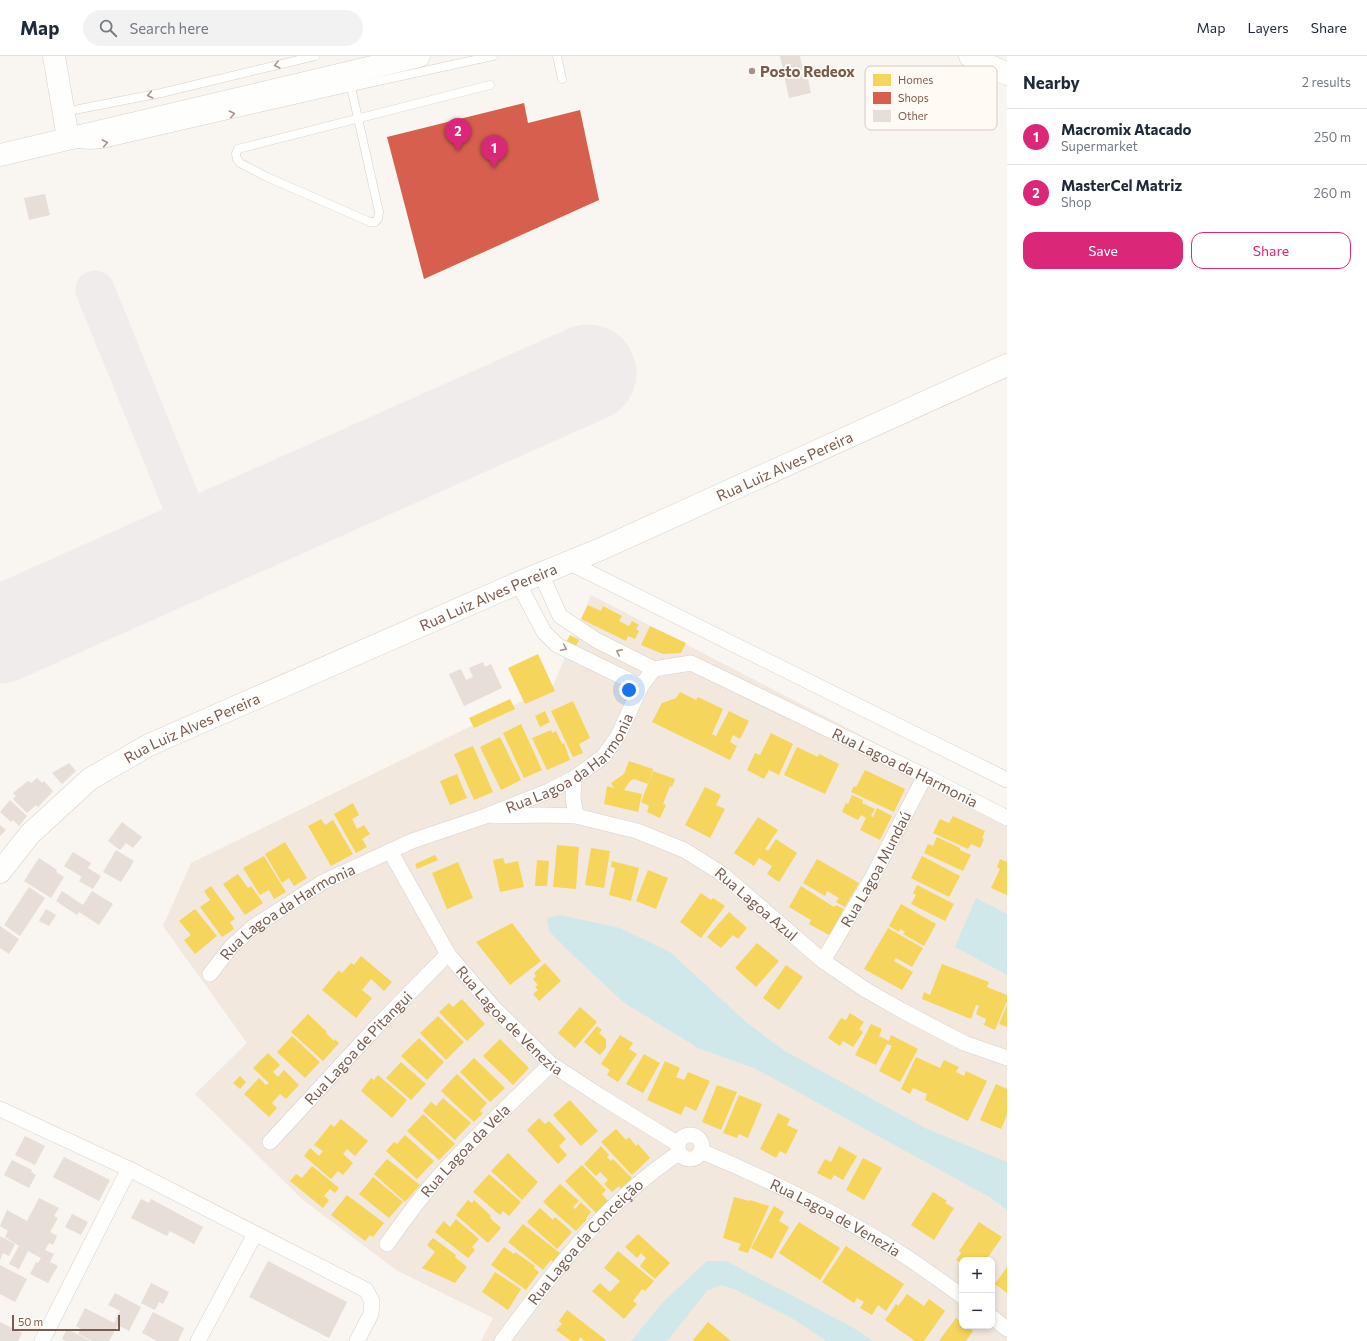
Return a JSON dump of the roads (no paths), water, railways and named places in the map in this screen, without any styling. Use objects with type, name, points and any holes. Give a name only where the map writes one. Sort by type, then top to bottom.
[{"type":"street","points":[[54,56],[65,127]]},
{"type":"street","points":[[0,144],[65,127],[365,56]]},
{"type":"street","points":[[0,155],[65,127],[93,134],[419,56]]},
{"type":"street","points":[[970,56],[991,66]]},
{"type":"street","points":[[997,69],[1007,74]]},
{"type":"street","name":"Rua Luiz Alves Pereira","points":[[0,872],[30,834],[90,779],[149,745],[518,583],[609,545],[1007,365]]},
{"type":"street","points":[[568,562],[1007,780]]},
{"type":"street","points":[[542,574],[560,616],[596,640],[654,668]]},
{"type":"street","points":[[518,583],[544,632],[557,645],[641,686]]},
{"type":"street","points":[[544,632],[560,616]]},
{"type":"street","points":[[586,659],[596,640]]},
{"type":"street","name":"Rua Lagoa da Harmonia","points":[[210,974],[231,946],[253,927],[323,882],[412,841],[483,817],[549,791],[574,778],[604,756],[618,736],[641,686],[654,668],[691,663],[925,776],[1007,818]]},
{"type":"street","name":"Rua Lagoa Mundaú","points":[[823,961],[872,878],[925,776]]},
{"type":"street","points":[[574,778],[573,798],[576,816]]},
{"type":"street","name":"Rua Lagoa Azul","points":[[483,817],[543,815],[576,816],[637,831],[684,850],[721,873],[823,961],[866,990],[964,1043],[1007,1058]]},
{"type":"street","name":"Rua Lagoa de Venezia","points":[[390,851],[448,954],[493,1007],[551,1064],[679,1148],[682,1157],[691,1159],[695,1158],[701,1151],[747,1170],[835,1215],[902,1254],[959,1294]]},
{"type":"street","name":"Rua Lagoa de Pitangui","points":[[270,1142],[378,1025],[448,954]]},
{"type":"street","name":"Rua Lagoa da Vela","points":[[387,1244],[405,1218],[440,1175],[486,1127],[551,1064]]},
{"type":"street","points":[[2,1114],[129,1169],[366,1290],[372,1301],[371,1314],[357,1341]]},
{"type":"street","name":"Rua Lagoa da Conceição","points":[[502,1341],[554,1272],[609,1211],[679,1148]]},
{"type":"street","points":[[42,1341],[129,1169]]},
{"type":"street","points":[[198,1341],[255,1234]]},
{"type":"street","points":[[995,1319],[1007,1329]]},
{"type":"lane","points":[[315,56],[160,93],[65,127],[78,144],[89,146],[102,144],[478,58],[493,56]]},
{"type":"lane","points":[[556,56],[562,79]]},
{"type":"lane","points":[[351,87],[358,118],[379,212],[378,219],[375,222],[370,222],[267,177],[240,163],[236,154],[238,149],[358,118],[490,85]]},
{"type":"water","points":[[976,898],[1007,914],[1007,975],[955,947]]},
{"type":"water","points":[[560,915],[620,928],[670,952],[747,1023],[785,1051],[925,1128],[1007,1162],[1007,1210],[991,1198],[756,1069],[698,1048],[623,1002],[549,931],[547,918]]},
{"type":"water","points":[[707,1261],[726,1261],[852,1327],[873,1341],[826,1341],[797,1321],[736,1290],[722,1285],[708,1290],[667,1341],[631,1341],[663,1302]]},
{"type":"place","name":"Posto Redeox","points":[[752,71]]},
{"type":"place","name":"MasterCel Matriz","points":[[458,151]]},
{"type":"place","name":"Macromix Atacado","points":[[494,168]]}]
